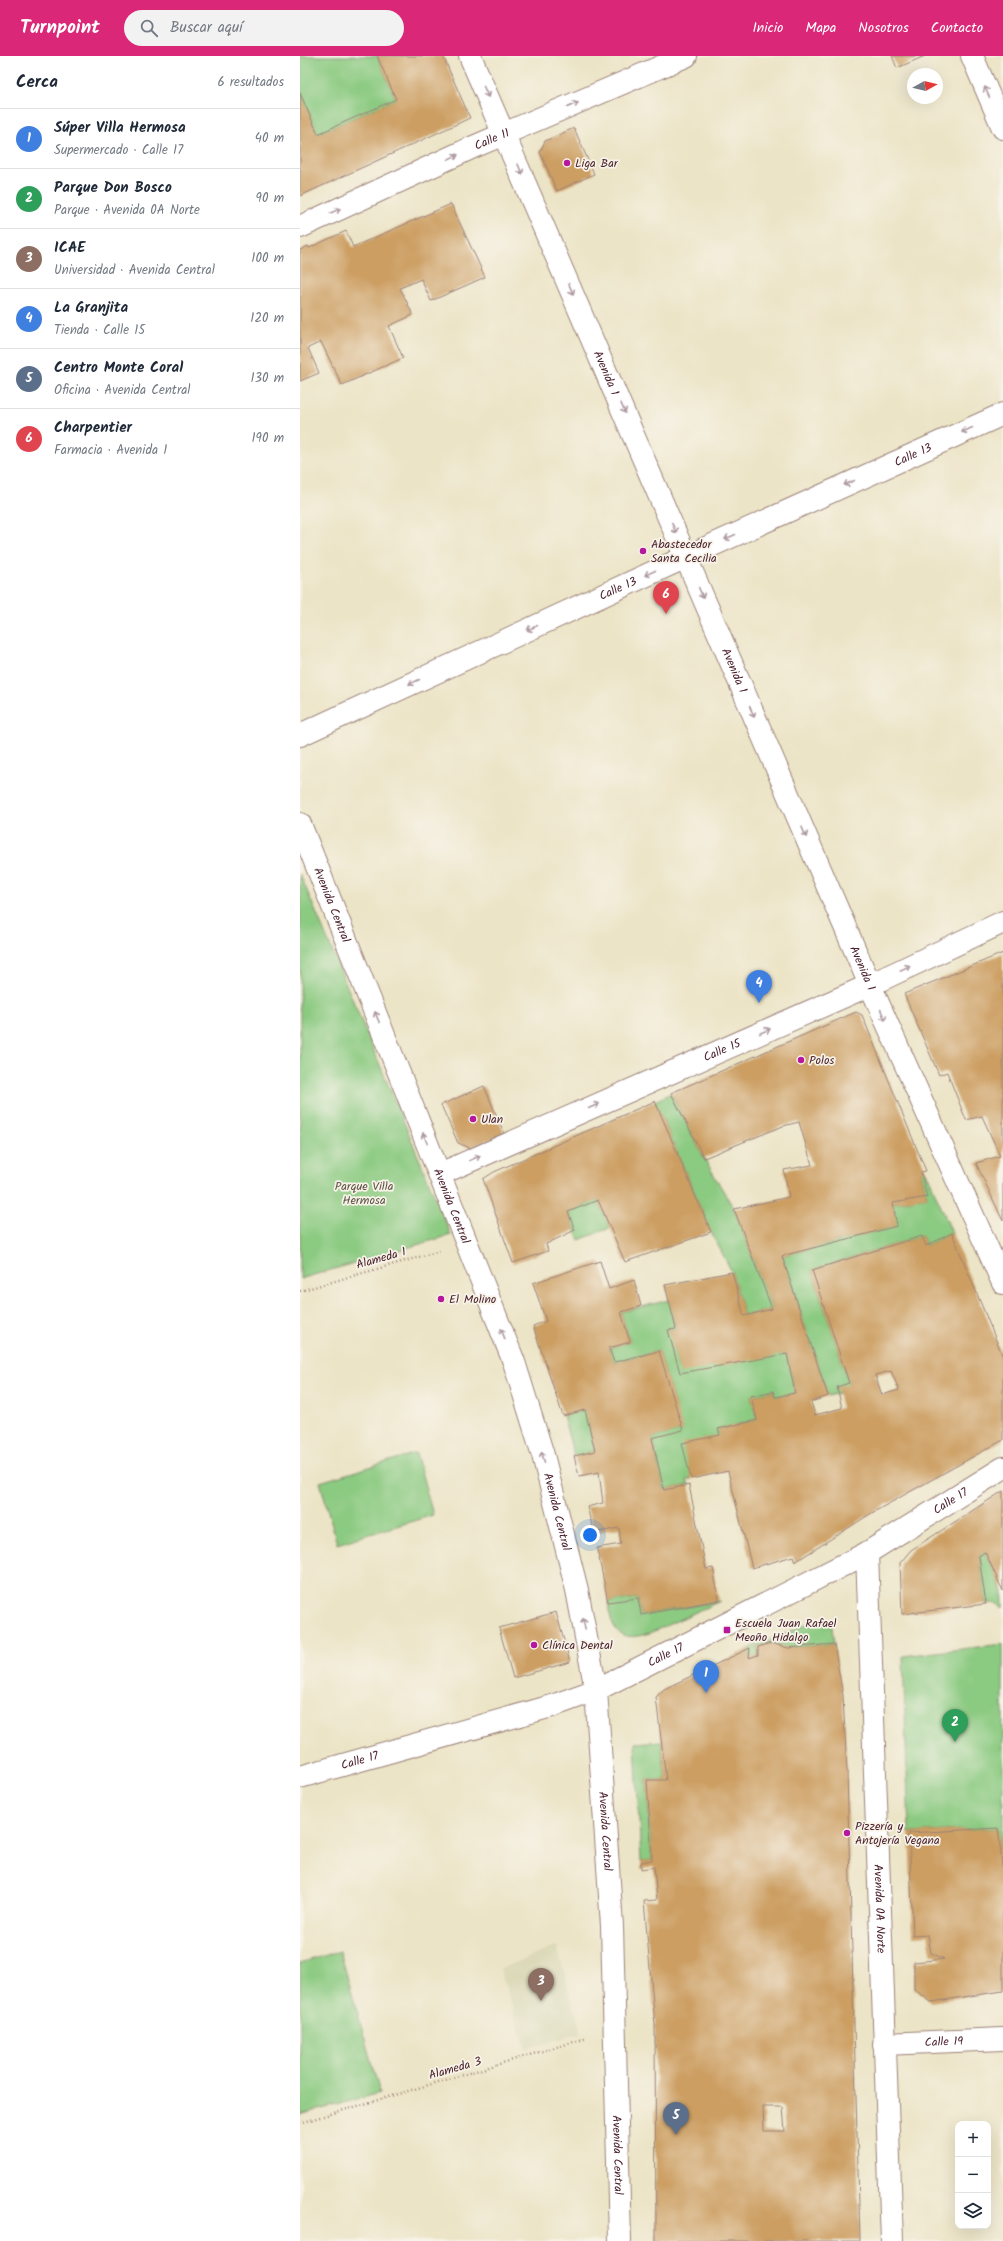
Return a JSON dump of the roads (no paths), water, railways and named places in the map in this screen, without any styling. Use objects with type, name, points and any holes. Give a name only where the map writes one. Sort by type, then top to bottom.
[{"type":"main road","name":"Avenida 1","points":[[470,56],[505,134],[870,985],[1003,1283]]},
{"type":"main road","name":"Calle 11","points":[[300,227],[505,134],[686,56]]},
{"type":"main road","points":[[972,56],[1003,128]]},
{"type":"main road","name":"Calle 13","points":[[300,735],[686,557],[1003,414]]},
{"type":"main road","name":"Avenida Central","points":[[300,824],[514,1362],[543,1455],[577,1590],[596,1690],[612,1926],[620,2241]]},
{"type":"main road","name":"Calle 15","points":[[440,1174],[870,985],[1003,922]]},
{"type":"main road","name":"Calle 17","points":[[300,1777],[552,1706],[596,1690],[867,1553],[1003,1468]]},
{"type":"main road","name":"Avenida 0A Norte","points":[[867,1553],[892,2241]]},
{"type":"main road","name":"Calle 19","points":[[884,2044],[1003,2039]]},
{"type":"place","name":"Liga Bar","points":[[567,163]]},
{"type":"place","name":"Abastecedor Santa Cecilia","points":[[643,551]]},
{"type":"place","name":"Charpentier","points":[[666,614]]},
{"type":"place","name":"La Granjita","points":[[759,1003]]},
{"type":"place","name":"Polos","points":[[801,1060]]},
{"type":"place","name":"Ulan","points":[[473,1119]]},
{"type":"place","name":"El Molino","points":[[441,1299]]},
{"type":"place","name":"Escuela Juan Rafael Meoño Hidalgo","points":[[727,1630]]},
{"type":"place","name":"Clínica Dental","points":[[534,1645]]},
{"type":"place","name":"Súper Villa Hermosa","points":[[706,1693]]},
{"type":"place","name":"Parque Don Bosco","points":[[955,1742]]},
{"type":"place","name":"Pizzería y Antojería Vegana","points":[[847,1833]]},
{"type":"place","name":"ICAE","points":[[541,2001]]},
{"type":"place","name":"Centro Monte Coral","points":[[676,2135]]},
{"type":"park label","name":"Parque Villa Hermosa","points":[[364,1193]]}]
